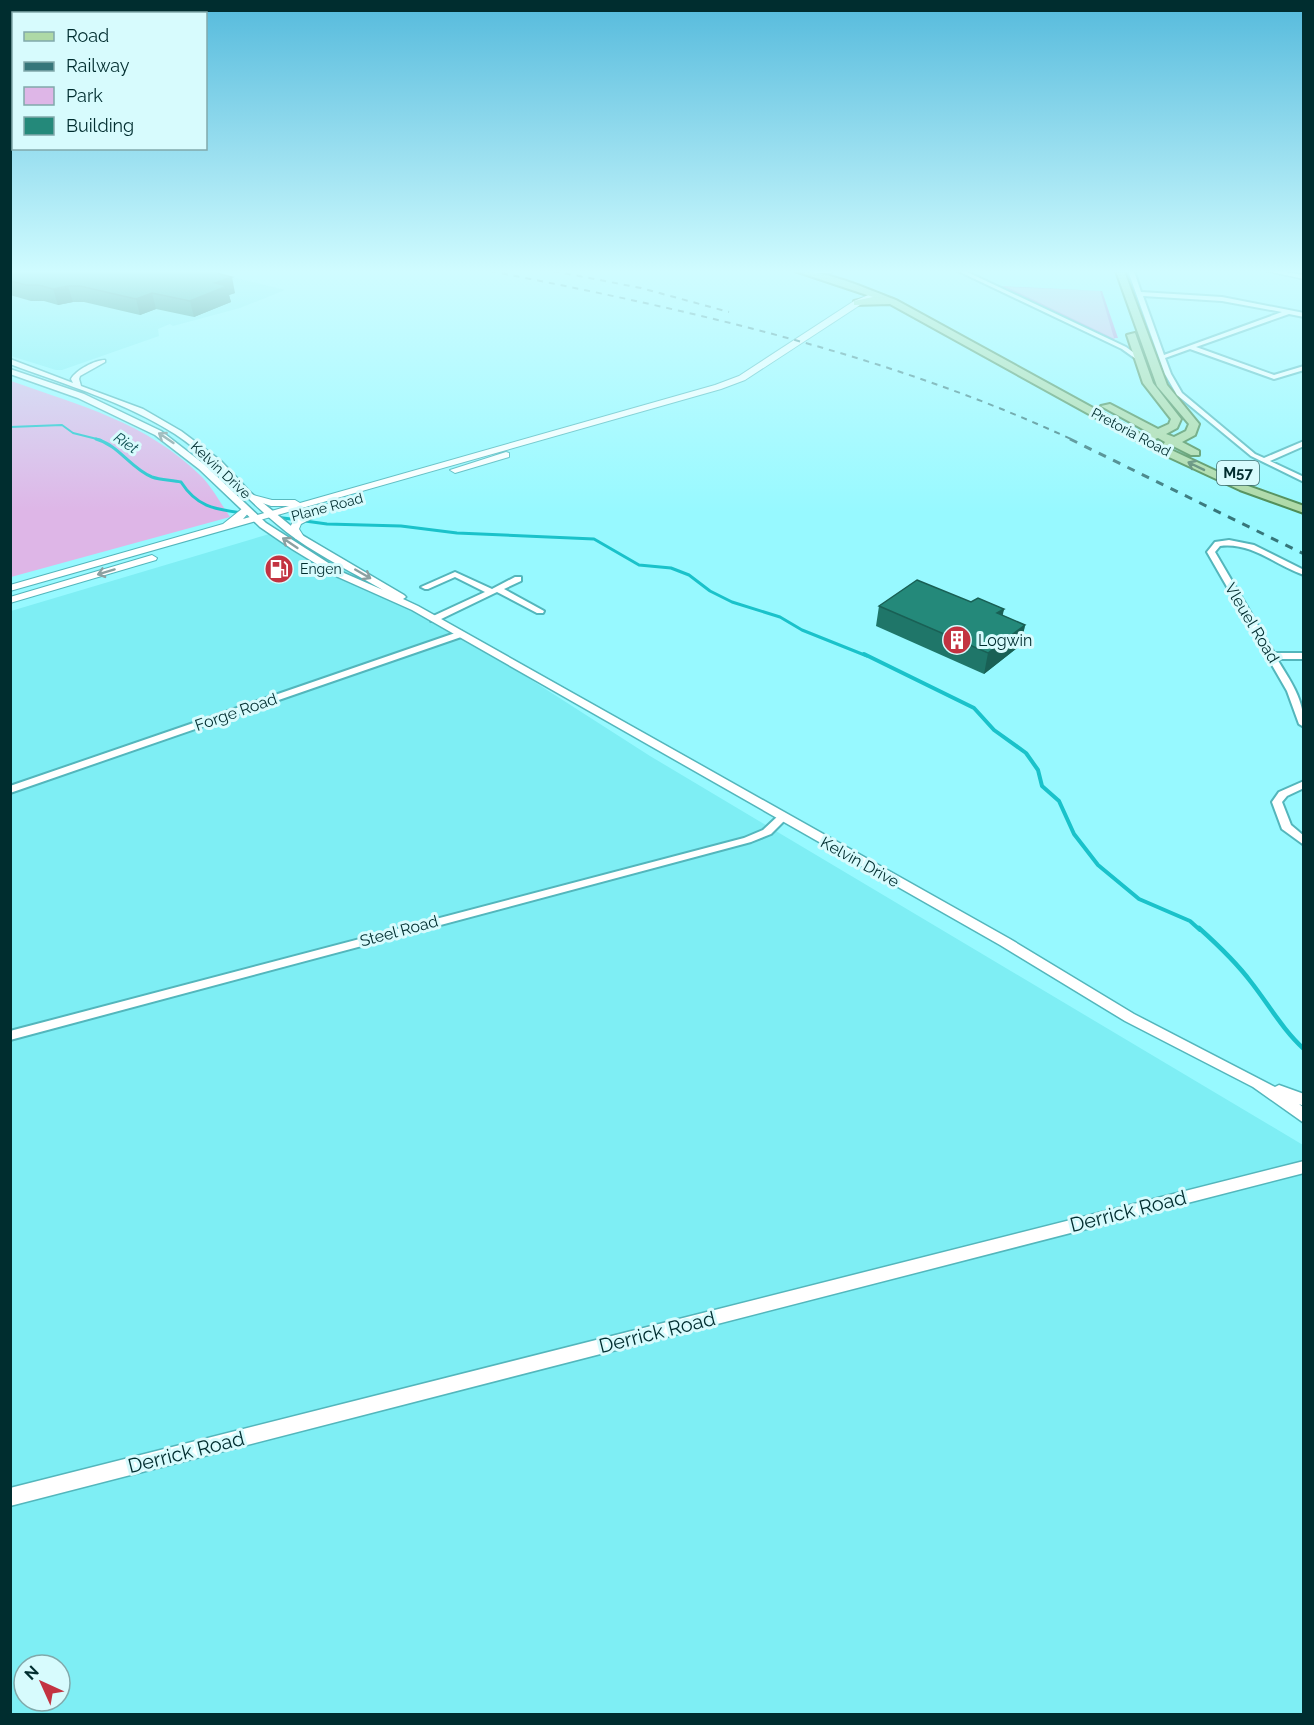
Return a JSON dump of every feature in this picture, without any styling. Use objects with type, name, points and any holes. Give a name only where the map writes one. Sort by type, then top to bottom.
[{"type":"main road","name":"Plane Road","points":[[275,518],[338,496],[742,378],[783,352]]},
{"type":"main road","name":"Pretoria Road","points":[[988,352],[1160,448],[1244,488],[1304,510]]},
{"type":"main road","name":"Pretoria Road","points":[[999,352],[1174,442],[1239,473],[1304,498]]},
{"type":"main road","points":[[1137,352],[1153,392],[1176,417],[1173,426],[1145,440]]},
{"type":"main road","points":[[1149,352],[1165,390],[1189,415],[1194,424],[1191,433],[1160,448]]},
{"type":"main road","points":[[1031,376],[1045,375]]},
{"type":"main road","name":"Plane Road","points":[[10,588],[201,536],[331,506],[483,463],[641,409]]},
{"type":"main road","points":[[1144,426],[1173,426]]},
{"type":"main road","points":[[393,480],[478,460]]},
{"type":"main road","points":[[248,495],[261,501],[285,504],[338,496]]},
{"type":"main road","points":[[299,537],[294,529],[297,522],[331,506]]},
{"type":"main road","points":[[201,536],[238,519],[246,510]]},
{"type":"main road","name":"Plane Road","points":[[10,600],[260,522]]},
{"type":"street","points":[[1127,352],[1138,358]]},
{"type":"street","points":[[1161,352],[1168,374],[1185,400],[1238,444],[1263,460],[1304,480]]},
{"type":"street","points":[[1163,357],[1181,352]]},
{"type":"street","points":[[1202,352],[1274,377],[1304,368]]},
{"type":"street","name":"Kelvin Drive","points":[[10,361],[140,411],[178,433],[218,463],[248,495],[299,537],[395,592],[415,608],[782,818],[1005,942],[1089,996],[1173,1042],[1258,1083],[1304,1117]]},
{"type":"street","points":[[78,386],[75,379],[77,375],[103,361]]},
{"type":"street","name":"Kelvin Drive","points":[[10,371],[81,396],[158,433],[188,454],[260,522],[317,562],[388,598],[415,608]]},
{"type":"street","points":[[43,372],[71,371]]},
{"type":"street","points":[[1263,460],[1304,443]]},
{"type":"street","name":"Vleuel Road","points":[[1304,573],[1254,548],[1239,544],[1218,544],[1212,549],[1211,554],[1296,698],[1304,724]]},
{"type":"street","points":[[425,587],[454,574],[540,611]]},
{"type":"street","points":[[434,619],[518,579]]},
{"type":"street","name":"Forge Road","points":[[10,790],[461,634]]},
{"type":"street","points":[[1272,656],[1304,656]]},
{"type":"street","points":[[1304,784],[1283,794],[1277,802],[1286,827],[1304,842]]},
{"type":"street","name":"Steel Road","points":[[10,1036],[747,840],[767,832],[782,818]]},
{"type":"street","points":[[1258,1083],[1304,1100]]},
{"type":"street","name":"Derrick Road","points":[[10,1497],[1304,1167]]},
{"type":"shaded area","points":[[11,352],[115,352],[62,370],[11,356]]},
{"type":"shaded area","points":[[293,527],[650,756],[1303,1145],[1303,1714],[11,1714],[11,611]]},
{"type":"green space","points":[[11,381],[112,418],[158,442],[180,457],[201,476],[230,517],[11,577]]},
{"type":"building","points":[[917,580],[971,602],[978,598],[1004,609],[997,613],[1025,625],[988,653],[879,606]]},
{"type":"waterway","name":"Riet","points":[[10,427],[62,425],[73,433],[101,440]]},
{"type":"waterway","name":"Riet","points":[[96,439],[111,446],[144,473],[159,479],[181,482],[200,502],[223,510],[242,513]]},
{"type":"waterway","points":[[276,517],[327,524],[401,526],[457,533],[594,539],[639,565],[671,568],[689,575],[710,591],[732,602],[780,617],[802,630],[867,656]]},
{"type":"waterway","points":[[864,654],[974,708],[994,730],[1026,753],[1038,770],[1042,786],[1059,801],[1074,834],[1098,865],[1139,899],[1190,921],[1200,930]]},
{"type":"waterway","points":[[1199,928],[1239,968],[1283,1026],[1304,1049]]},
{"type":"railway","points":[[834,352],[932,383],[1073,440]]},
{"type":"railway","points":[[1070,439],[1304,554]]},
{"type":"place","name":"Engen","points":[[279,569]]},
{"type":"place","name":"Logwin","points":[[957,640]]}]
